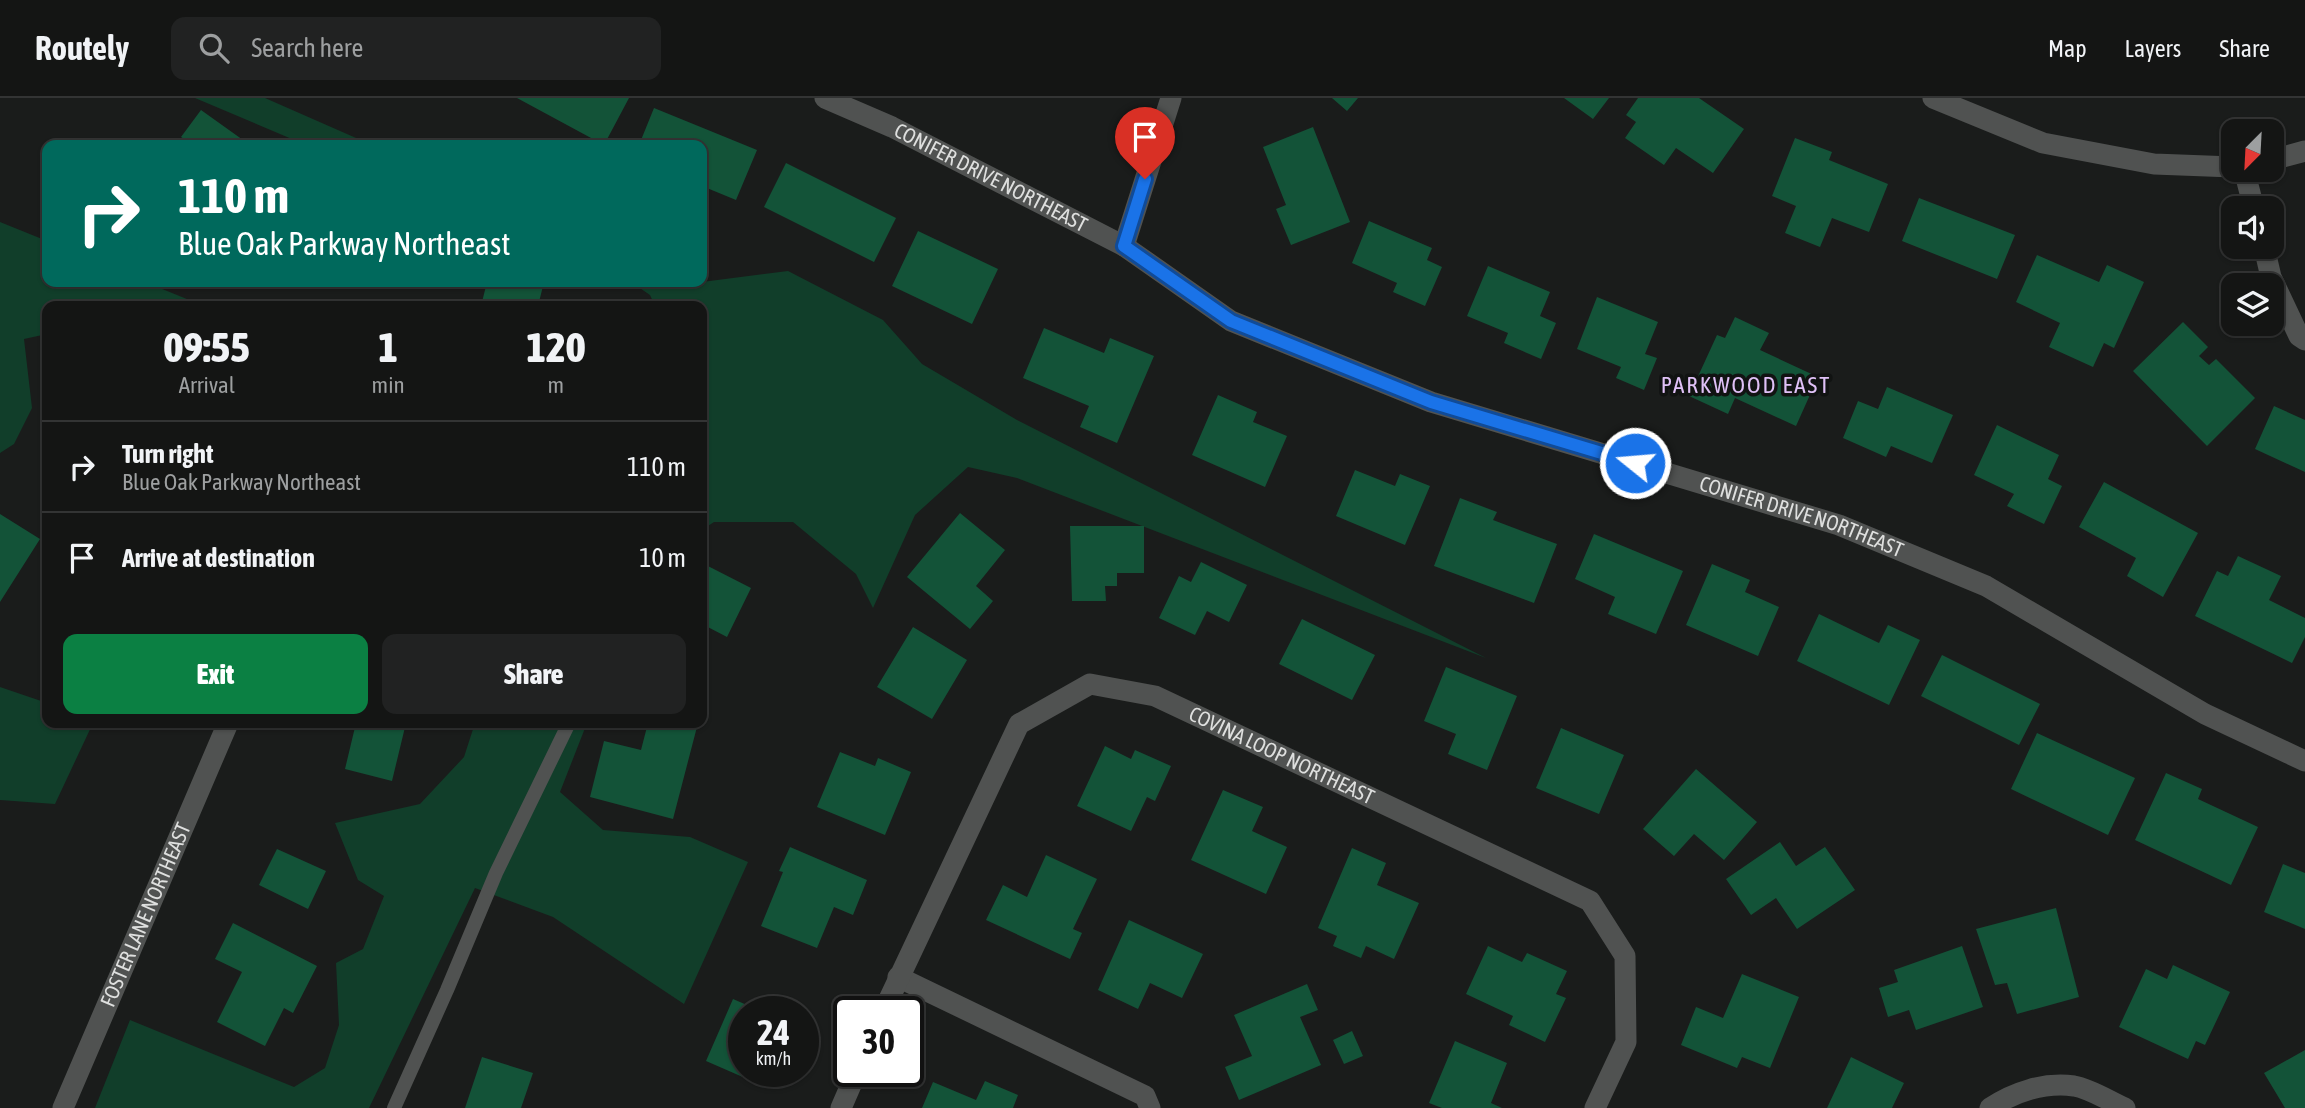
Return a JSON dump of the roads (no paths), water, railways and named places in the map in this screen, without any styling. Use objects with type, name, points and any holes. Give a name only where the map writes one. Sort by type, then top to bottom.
[{"type":"street","name":"CONIFER DRIVE NORTHEAST","points":[[825,98],[892,127],[1124,246],[1231,321],[1431,402],[1839,525],[1986,586],[2206,714],[2305,761]]},
{"type":"street","points":[[1124,246],[1171,98]]},
{"type":"street","points":[[1934,98],[2043,143],[2154,163],[2221,166]]},
{"type":"street","points":[[2284,157],[2305,151]]},
{"type":"street","points":[[2267,259],[2271,276],[2299,336],[2305,340]]},
{"type":"street","name":"COVINA LOOP NORTHEAST","points":[[890,996],[1019,724],[1090,684],[1155,696],[1590,901],[1625,956],[1626,1042],[1595,1108]]},
{"type":"street","name":"FOSTER LANE NORTHEAST","points":[[63,1108],[226,728]]},
{"type":"street","points":[[898,977],[1145,1096],[1150,1108]]},
{"type":"street","points":[[1990,1108],[2010,1095],[2048,1086],[2076,1086],[2125,1108]]},
{"type":"street","points":[[841,1108],[850,1087]]},
{"type":"lane","points":[[394,1108],[496,873],[567,728]]},
{"type":"district","name":"PARKWOOD EAST","points":[[1746,385]]}]
